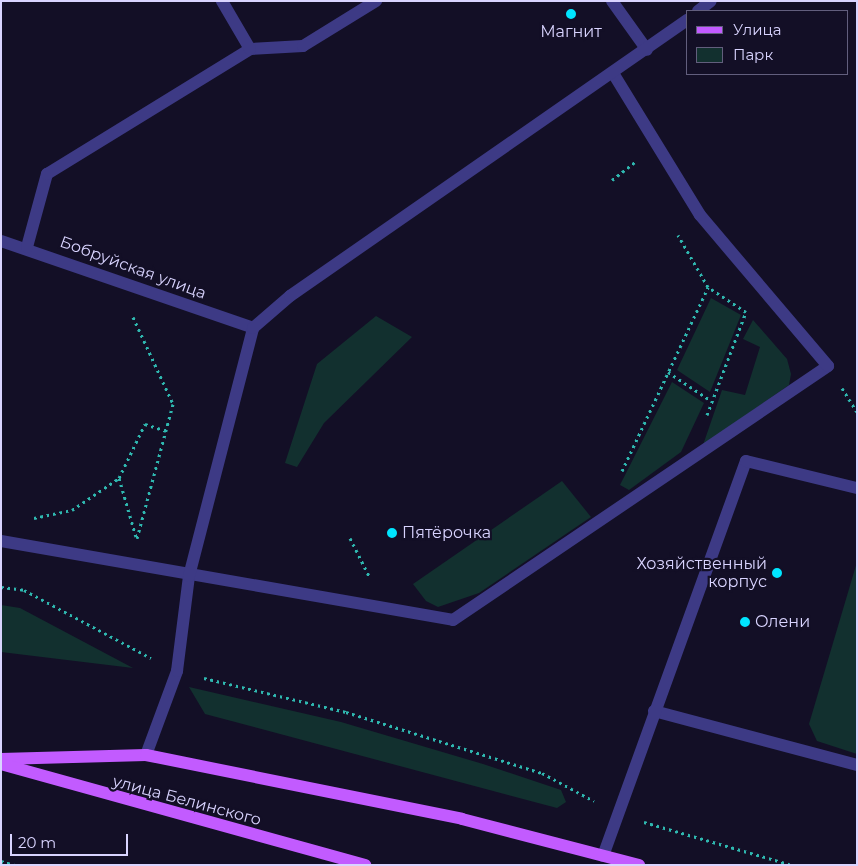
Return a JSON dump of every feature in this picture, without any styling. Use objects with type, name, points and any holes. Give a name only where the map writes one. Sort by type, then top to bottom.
[{"type":"main road","points":[[1,759],[146,754],[462,819],[639,865]]},
{"type":"main road","name":"улица Белинского","points":[[1,764],[364,865]]},
{"type":"street","points":[[222,1],[250,48]]},
{"type":"street","points":[[27,247],[47,174],[250,48],[303,46],[376,1]]},
{"type":"street","points":[[612,1],[647,50]]},
{"type":"street","points":[[699,10],[711,1]]},
{"type":"street","points":[[146,754],[177,671],[190,576],[253,328],[290,296],[647,50],[686,21]]},
{"type":"street","points":[[1,541],[190,576],[454,620],[828,366],[700,215],[613,73]]},
{"type":"street","name":"Бобруйская улица","points":[[1,242],[27,247],[253,328]]},
{"type":"street","points":[[603,856],[746,461],[857,488]]},
{"type":"street","points":[[654,711],[857,765]]},
{"type":"path","points":[[636,162],[641,170]]},
{"type":"path","points":[[675,228],[708,287],[746,312],[690,460]]},
{"type":"path","points":[[619,478],[708,287]]},
{"type":"path","points":[[133,317],[173,404],[136,540]]},
{"type":"path","points":[[668,372],[710,400]]},
{"type":"path","points":[[41,524],[30,520],[72,510],[119,478],[145,424],[166,431]]},
{"type":"path","points":[[119,478],[136,540]]},
{"type":"path","points":[[127,538],[136,540]]},
{"type":"path","points":[[350,538],[385,608]]},
{"type":"path","points":[[1,587],[24,590],[177,671],[346,712],[542,773],[618,814],[792,865]]},
{"type":"path","points":[[1,861],[16,865]]},
{"type":"green space","points":[[711,298],[741,315],[710,392],[677,370]]},
{"type":"green space","points":[[376,316],[412,337],[324,423],[297,467],[285,463],[317,364]]},
{"type":"green space","points":[[753,320],[787,359],[791,374],[789,385],[703,445],[722,390],[745,395],[760,347],[743,339]]},
{"type":"green space","points":[[672,382],[704,403],[681,452],[629,490],[620,485]]},
{"type":"green space","points":[[562,481],[591,517],[479,593],[438,607],[426,601],[413,584]]},
{"type":"green space","points":[[857,562],[857,754],[817,741],[809,724]]},
{"type":"green space","points":[[1,605],[20,608],[133,668],[1,652]]},
{"type":"green space","points":[[189,687],[341,722],[483,764],[561,790],[566,802],[557,808],[205,714]]},
{"type":"place","name":"Магнит","points":[[571,14]]},
{"type":"place","name":"Пятёрочка","points":[[392,533]]},
{"type":"place","name":"Хозяйственный корпус","points":[[777,573]]},
{"type":"place","name":"Олени","points":[[745,622]]}]
